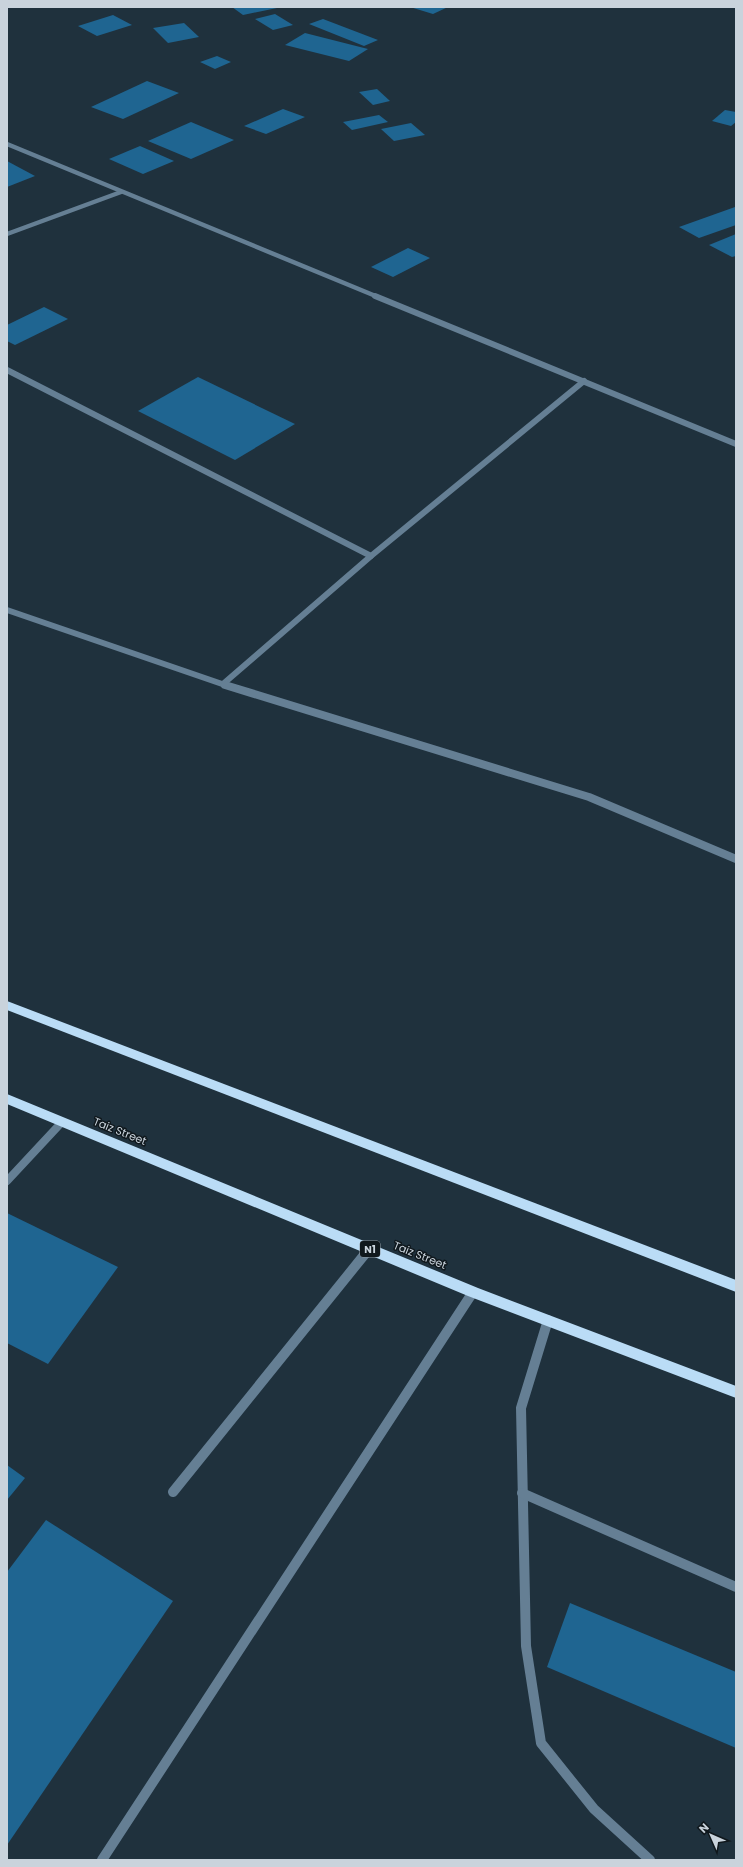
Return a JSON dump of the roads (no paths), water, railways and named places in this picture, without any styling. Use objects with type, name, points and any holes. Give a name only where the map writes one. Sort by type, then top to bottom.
[{"type":"highway","points":[[7,1006],[736,1286]]},
{"type":"highway","name":"Taiz Street","points":[[7,1099],[473,1292],[736,1392]]},
{"type":"street","points":[[7,144],[736,444]]},
{"type":"street","points":[[7,234],[121,192]]},
{"type":"street","points":[[7,370],[371,556]]},
{"type":"street","points":[[223,684],[371,556],[584,381]]},
{"type":"street","points":[[7,610],[223,684],[589,797],[736,859]]},
{"type":"street","points":[[7,1181],[62,1122]]},
{"type":"street","points":[[172,1492],[369,1249]]},
{"type":"street","points":[[102,1860],[473,1292]]},
{"type":"street","points":[[548,1320],[521,1408],[526,1646],[542,1743],[594,1808],[650,1860]]},
{"type":"street","points":[[522,1493],[736,1587]]}]
